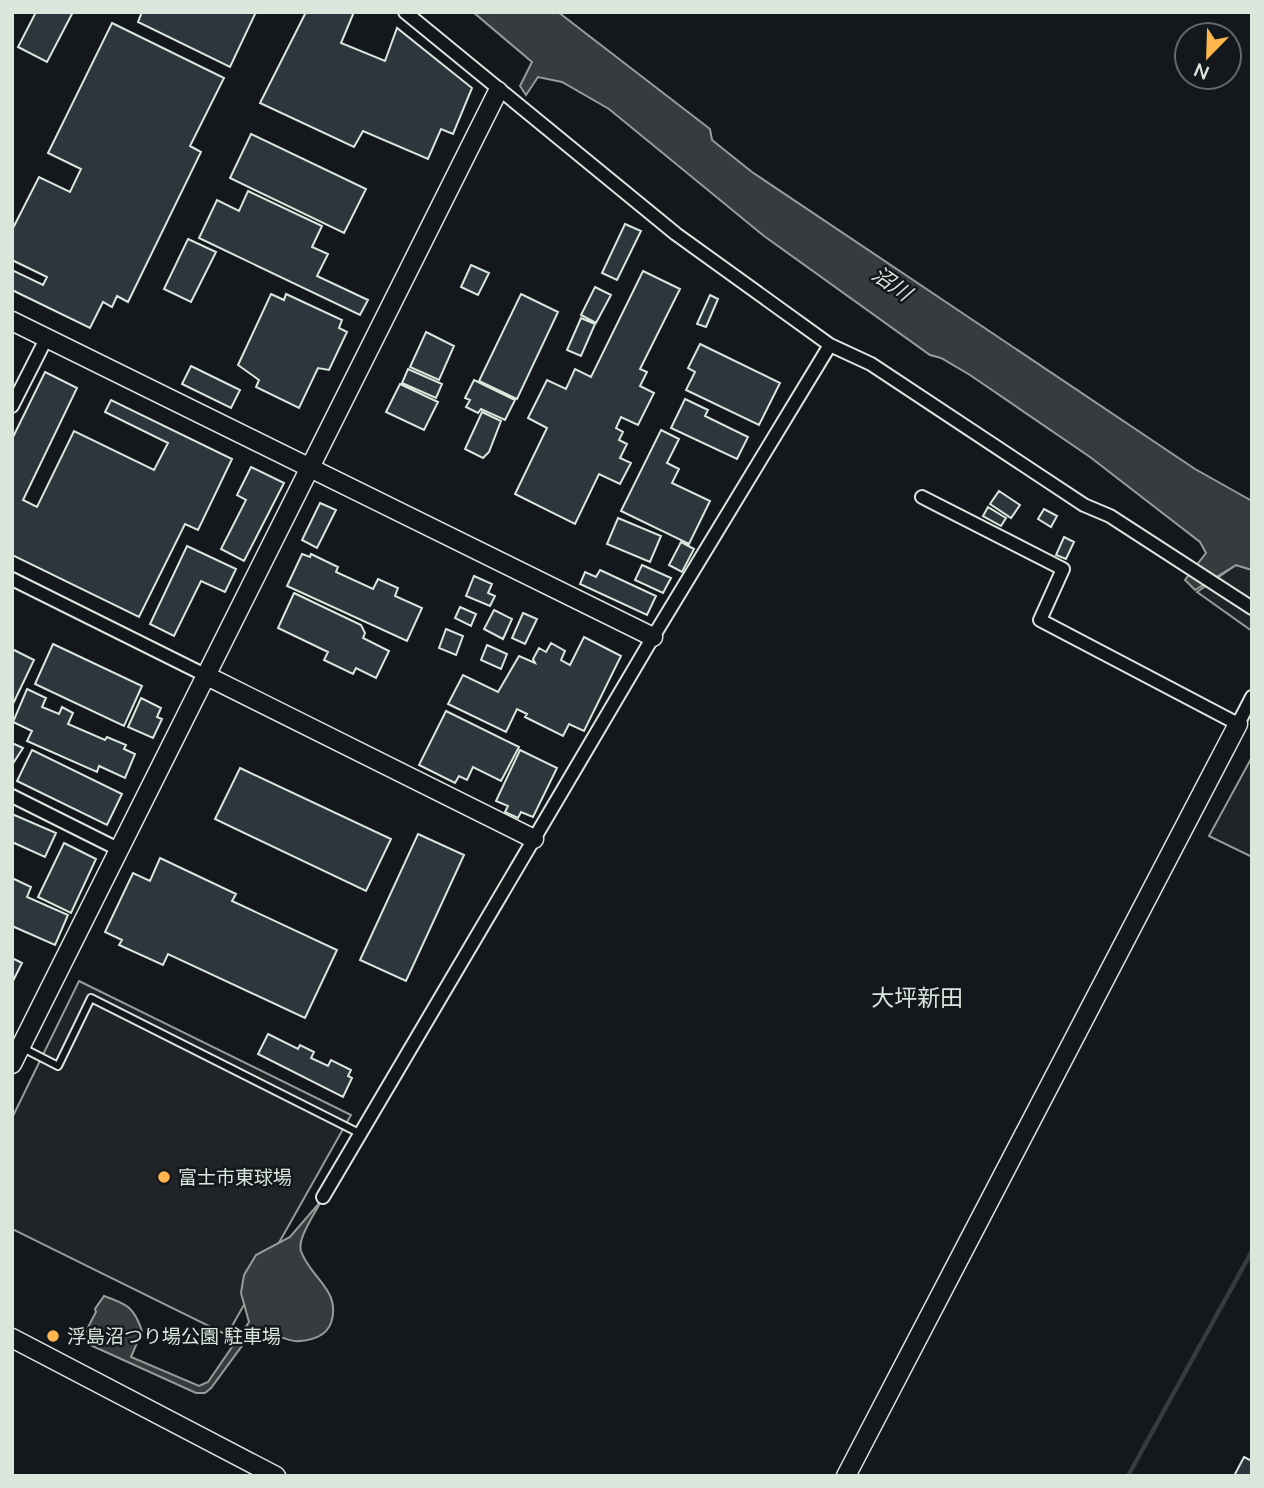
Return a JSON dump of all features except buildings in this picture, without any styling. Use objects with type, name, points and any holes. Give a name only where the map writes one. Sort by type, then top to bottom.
[{"type":"street","points":[[405,12],[498,91],[676,234],[830,345],[871,364],[1084,505],[1110,516],[1252,608]]},
{"type":"street","points":[[12,1064],[16,1045],[118,849],[498,91]]},
{"type":"street","points":[[12,321],[653,637]]},
{"type":"street","points":[[12,406],[46,339]]},
{"type":"street","points":[[323,1197],[653,637],[830,345]]},
{"type":"street","points":[[922,497],[1063,569],[1040,620],[1238,724]]},
{"type":"street","points":[[12,579],[534,839]]},
{"type":"street","points":[[846,1476],[1252,697]]},
{"type":"street","points":[[12,796],[118,849]]},
{"type":"street","points":[[12,1338],[276,1476]]},
{"type":"lane","points":[[16,1045],[58,1066],[91,998],[359,1133]]},
{"type":"shaded area","points":[[1236,565],[1252,570],[1252,631],[1197,592]]},
{"type":"shaded area","points":[[1252,757],[1252,857],[1209,836]]},
{"type":"shaded area","name":"富士市東球場","points":[[79,981],[351,1115],[227,1335],[12,1229],[12,1118]]},
{"type":"water","name":"沼川","points":[[473,12],[558,12],[710,129],[712,140],[752,172],[1195,469],[1252,501],[1252,570],[1236,565],[1195,590],[1185,580],[1206,553],[1200,542],[1090,457],[970,375],[941,358],[930,355],[764,236],[609,109],[562,82],[538,77],[526,95],[520,86],[532,62]]},
{"type":"water","points":[[321,1201],[300,1246],[305,1260],[324,1285],[332,1302],[331,1323],[322,1334],[310,1340],[294,1341],[266,1332],[253,1331],[205,1393],[196,1393],[88,1344],[85,1333],[104,1296],[119,1301],[133,1311],[139,1323],[142,1331],[131,1357],[199,1386],[208,1382],[249,1322],[241,1293],[244,1275],[256,1255],[290,1237]]},
{"type":"waterway","points":[[1128,1476],[1252,1251]]},
{"type":"place","name":"富士市東球場","points":[[164,1177]]},
{"type":"place","name":"浮島沼つり場公園 駐車場","points":[[53,1336]]},
{"type":"district","name":"大坪新田","points":[[917,997]]}]
